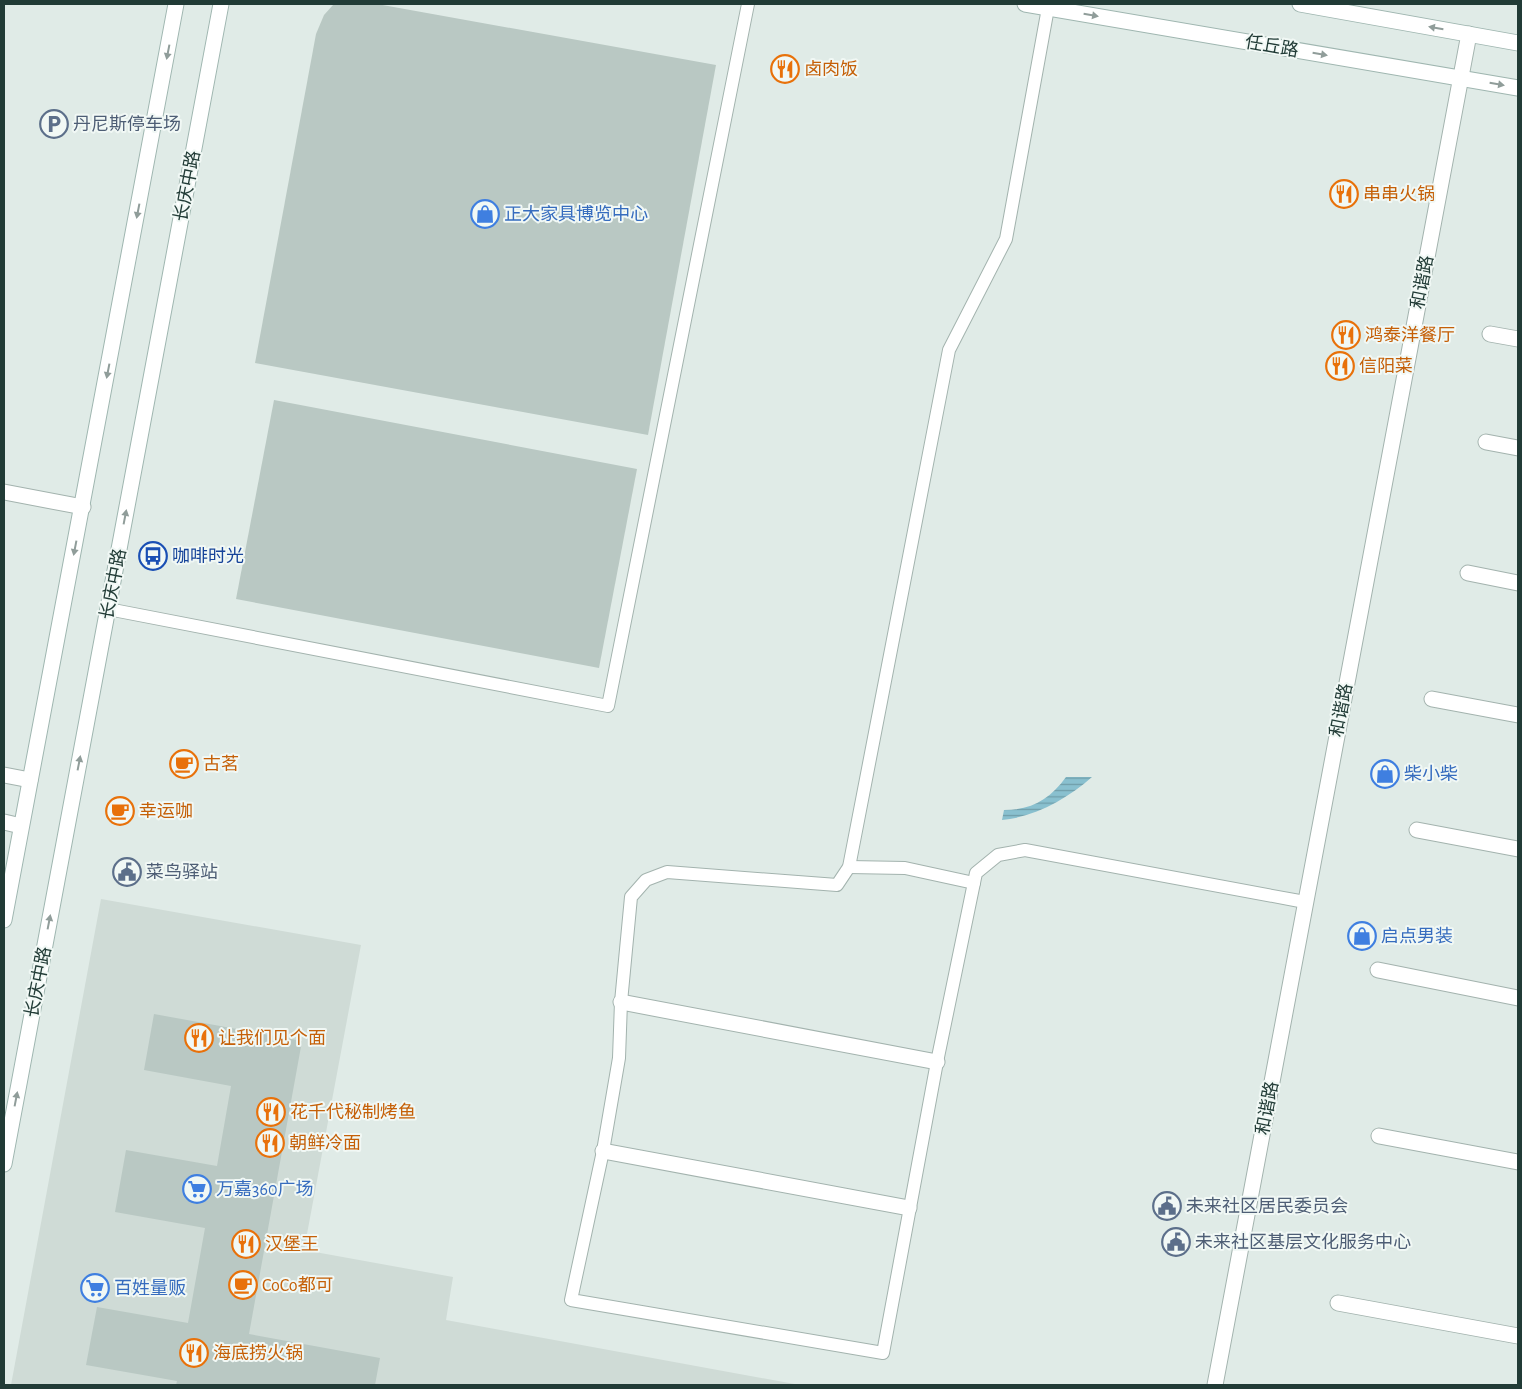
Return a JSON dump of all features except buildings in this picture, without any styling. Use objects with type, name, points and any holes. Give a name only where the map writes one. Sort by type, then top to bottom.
[{"type":"street","points":[[4,920],[176,4]]},
{"type":"street","name":"长庆中路","points":[[4,1164],[221,4]]},
{"type":"street","name":"任丘路","points":[[1025,4],[1518,88]]},
{"type":"street","points":[[1300,4],[1518,43]]},
{"type":"street","name":"和谐路","points":[[1214,1385],[1469,34]]},
{"type":"street","points":[[1490,334],[1518,339]]},
{"type":"street","points":[[1486,442],[1518,448]]},
{"type":"street","points":[[4,492],[83,507]]},
{"type":"street","points":[[1468,573],[1518,583]]},
{"type":"street","points":[[1432,699],[1518,715]]},
{"type":"street","points":[[4,775],[30,780]]},
{"type":"street","points":[[4,822],[22,826]]},
{"type":"street","points":[[1417,830],[1518,849]]},
{"type":"street","points":[[1378,970],[1518,998]]},
{"type":"street","points":[[621,1002],[938,1062]]},
{"type":"street","points":[[1379,1136],[1518,1162]]},
{"type":"street","points":[[603,1151],[909,1208]]},
{"type":"street","points":[[1338,1303],[1518,1336]]},
{"type":"lane","points":[[108,609],[608,706],[748,4]]},
{"type":"lane","points":[[1048,8],[1006,239],[949,350],[850,867],[837,885],[667,872],[646,880],[630,897],[621,1002],[619,1058],[603,1151],[571,1300],[883,1353],[909,1208],[976,874],[998,855],[1025,850],[1305,902]]},
{"type":"lane","points":[[850,867],[905,868],[974,883]]},
{"type":"shaded area","points":[[101,899],[361,945],[304,1250],[453,1277],[446,1320],[800,1385],[11,1385]]},
{"type":"water","points":[[1066,777],[1092,777],[1072,793],[1050,806],[1026,815],[1002,820],[1004,810],[1023,808],[1040,802],[1054,791]]},
{"type":"place","name":"卤肉饭","points":[[785,69]]},
{"type":"place","name":"丹尼斯停车场","points":[[54,124]]},
{"type":"place","name":"串串火锅","points":[[1344,194]]},
{"type":"place","name":"正大家具博览中心","points":[[485,214]]},
{"type":"place","name":"鸿泰洋餐厅","points":[[1346,335]]},
{"type":"place","name":"信阳菜","points":[[1340,366]]},
{"type":"place","name":"咖啡时光","points":[[153,556]]},
{"type":"place","name":"古茗","points":[[184,764]]},
{"type":"place","name":"柴小柴","points":[[1385,774]]},
{"type":"place","name":"幸运咖","points":[[120,811]]},
{"type":"place","name":"菜鸟驿站","points":[[127,872]]},
{"type":"place","name":"启点男装","points":[[1362,936]]},
{"type":"place","name":"让我们见个面","points":[[199,1038]]},
{"type":"place","name":"花千代秘制烤鱼","points":[[271,1112]]},
{"type":"place","name":"朝鲜冷面","points":[[270,1143]]},
{"type":"place","name":"万嘉360广场","points":[[197,1189]]},
{"type":"place","name":"未来社区居民委员会","points":[[1167,1206]]},
{"type":"place","name":"未来社区基层文化服务中心","points":[[1176,1242]]},
{"type":"place","name":"汉堡王","points":[[246,1244]]},
{"type":"place","name":"CoCo都可","points":[[243,1285]]},
{"type":"place","name":"百姓量贩","points":[[95,1288]]},
{"type":"place","name":"海底捞火锅","points":[[194,1353]]}]
